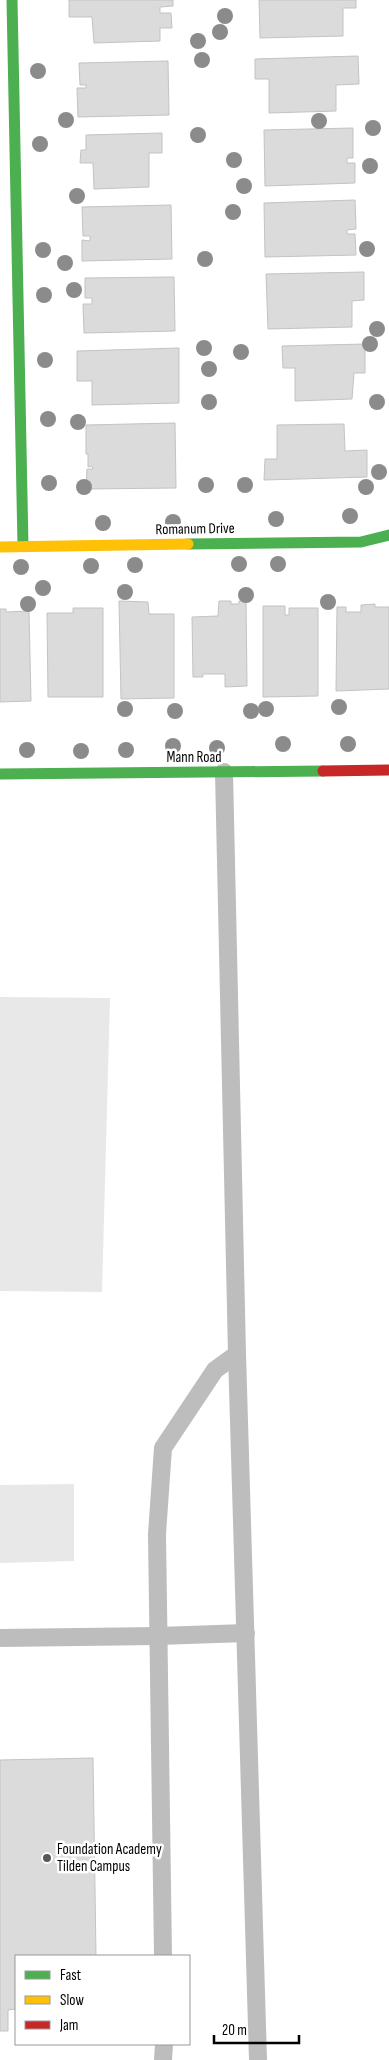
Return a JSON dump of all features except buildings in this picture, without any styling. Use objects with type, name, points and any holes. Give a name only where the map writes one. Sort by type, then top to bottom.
[{"type":"street","points":[[12,0],[23,546]]},
{"type":"street","name":"Romanum Drive","points":[[0,547],[361,542],[389,536]]},
{"type":"street","name":"Mann Road","points":[[0,774],[389,770]]},
{"type":"lane","points":[[224,772],[258,2060]]},
{"type":"lane","points":[[163,1955],[157,1534],[163,1448],[215,1370],[238,1354]]},
{"type":"lane","points":[[0,1638],[246,1633]]},
{"type":"lane","points":[[163,2060],[164,2045]]},
{"type":"shaded area","points":[[0,997],[110,998],[102,1292],[0,1291]]},
{"type":"shaded area","points":[[74,1484],[74,1561],[0,1563],[0,1485]]},
{"type":"traffic: fast","points":[[12,0],[23,546]]},
{"type":"traffic: fast","points":[[188,544],[361,542],[389,535]]},
{"type":"traffic: fast","points":[[0,774],[323,771]]},
{"type":"traffic: slow","points":[[0,547],[188,544]]},
{"type":"traffic: jam","points":[[323,771],[389,770]]},
{"type":"place","name":"Foundation Academy Tilden Campus","points":[[47,1858]]}]
